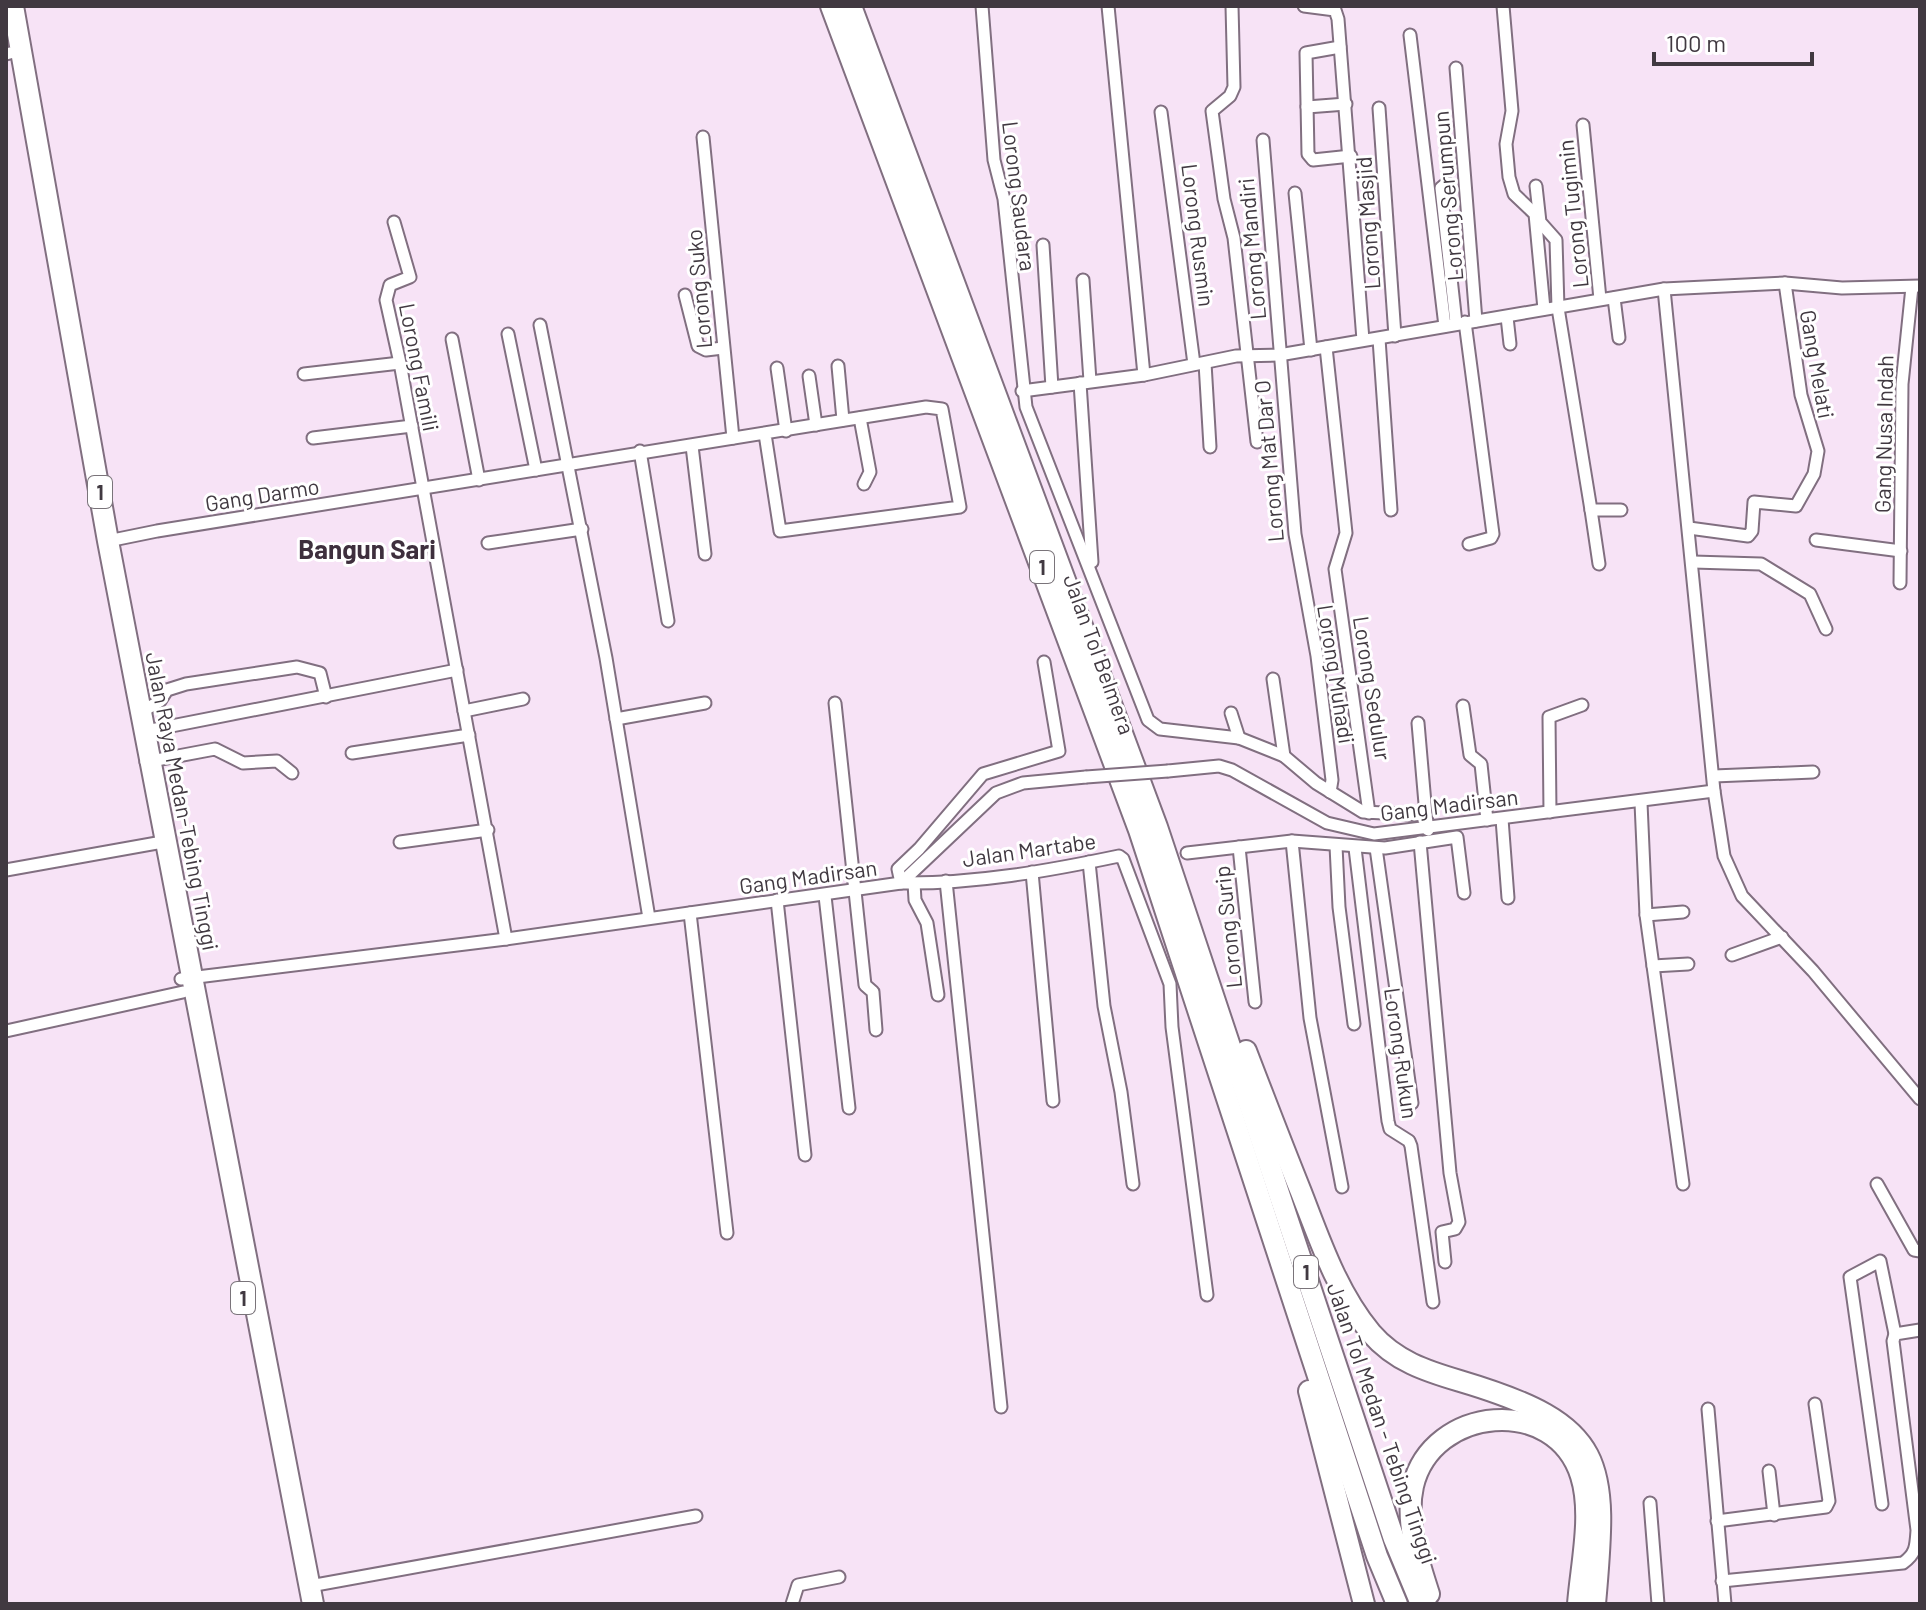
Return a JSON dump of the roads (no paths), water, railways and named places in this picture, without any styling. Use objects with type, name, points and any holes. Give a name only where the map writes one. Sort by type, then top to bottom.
[{"type":"highway","name":"Jalan Raya Medan-Tebing Tinggi","points":[[13,6],[108,541],[144,721],[157,843],[309,1598]]},
{"type":"highway","name":"Jalan Tol Belmera","points":[[831,6],[1139,830],[1286,1281]]},
{"type":"highway","name":"Jalan Tol Belmera","points":[[851,6],[1130,754],[1195,938]]},
{"type":"highway","name":"Jalan Raya Medan-Tebing Tinggi","points":[[6,31],[90,505],[147,762],[185,983]]},
{"type":"highway","points":[[1195,938],[1226,1001],[1333,1274],[1359,1318],[1381,1343],[1402,1359],[1428,1372],[1544,1411],[1570,1431],[1585,1450],[1596,1474],[1602,1515],[1595,1604]]},
{"type":"highway","name":"Jalan Tol Medan - Tebing Tinggi","points":[[1195,938],[1394,1539],[1421,1604]]},
{"type":"highway","points":[[1286,1281],[1306,1377],[1364,1604]]},
{"type":"highway","name":"Jalan Tol Medan - Tebing Tinggi","points":[[1286,1281],[1377,1556],[1397,1604]]},
{"type":"highway","points":[[1432,1604],[1411,1527],[1410,1505],[1419,1468],[1429,1451],[1454,1431],[1501,1419],[1529,1423],[1553,1436],[1570,1454],[1581,1476],[1585,1513],[1578,1604]]},
{"type":"street","name":"Lorong Saudara","points":[[982,6],[994,160],[1004,199],[1022,391],[1092,570]]},
{"type":"street","points":[[1108,6],[1144,375]]},
{"type":"street","points":[[1232,6],[1234,87],[1230,96],[1212,111],[1224,199],[1234,238],[1257,442]]},
{"type":"street","points":[[1304,6],[1335,10],[1351,156],[1363,340]]},
{"type":"street","points":[[1503,6],[1512,111],[1506,144],[1509,177],[1514,194],[1535,214],[1544,309]]},
{"type":"street","points":[[1410,35],[1461,323]]},
{"type":"street","points":[[1340,47],[1306,53],[1310,158],[1351,156]]},
{"type":"street","name":"Lorong Serumpun","points":[[1456,68],[1461,323]]},
{"type":"street","points":[[1307,107],[1346,104]]},
{"type":"street","name":"Lorong Masjid","points":[[1379,108],[1395,336]]},
{"type":"street","name":"Lorong Rusmin","points":[[1161,112],[1210,447]]},
{"type":"street","name":"Lorong Tugimin","points":[[1583,125],[1600,299]]},
{"type":"street","name":"Lorong Suko","points":[[703,137],[733,438]]},
{"type":"street","name":"Lorong Mandiri","points":[[1263,140],[1278,304],[1279,355]]},
{"type":"street","points":[[1447,183],[1441,188],[1493,534],[1491,538],[1469,544]]},
{"type":"street","points":[[1536,186],[1540,222],[1556,240],[1558,308],[1599,564]]},
{"type":"street","points":[[1295,193],[1311,350]]},
{"type":"street","name":"Lorong Famili","points":[[394,222],[410,277],[390,285],[385,295],[488,830],[506,939]]},
{"type":"street","points":[[1043,245],[1052,387]]},
{"type":"street","points":[[1083,280],[1092,570],[1138,701],[1148,720],[1160,729],[1239,738],[1284,756],[1330,792],[1369,813],[1426,815]]},
{"type":"street","points":[[1022,391],[1144,375],[1247,356],[1311,350],[1664,289],[1785,283],[1842,288],[1916,286]]},
{"type":"street","name":"Gang Melati","points":[[1689,528],[1751,535],[1754,502],[1796,506],[1814,474],[1818,451],[1801,395],[1785,283]]},
{"type":"street","name":"Gang Nusa Indah","points":[[1900,583],[1902,384],[1916,286]]},
{"type":"street","points":[[1664,289],[1714,791],[1724,856],[1742,896],[1782,937],[1920,1099]]},
{"type":"street","points":[[685,295],[698,346],[706,350],[723,348]]},
{"type":"street","points":[[1614,298],[1619,338]]},
{"type":"street","points":[[1507,317],[1510,344]]},
{"type":"street","points":[[540,325],[582,529],[649,918]]},
{"type":"street","points":[[508,334],[536,470]]},
{"type":"street","points":[[452,339],[479,480]]},
{"type":"street","points":[[1379,339],[1391,510]]},
{"type":"street","name":"Lorong Sedulur","points":[[1326,347],[1346,533],[1335,569],[1369,813]]},
{"type":"street","name":"Lorong Mat Dar O","points":[[1279,355],[1299,562]]},
{"type":"street","points":[[304,374],[400,363]]},
{"type":"street","points":[[838,366],[843,420]]},
{"type":"street","points":[[777,368],[786,431]]},
{"type":"street","points":[[809,376],[816,425]]},
{"type":"street","name":"Gang Darmo","points":[[108,541],[640,451],[692,446],[926,407],[942,409],[960,507],[780,531],[765,434]]},
{"type":"street","points":[[860,418],[870,472],[864,484]]},
{"type":"street","points":[[313,438],[412,426]]},
{"type":"street","points":[[692,446],[705,554]]},
{"type":"street","points":[[640,451],[668,621]]},
{"type":"street","points":[[1591,510],[1621,510]]},
{"type":"street","points":[[488,543],[582,529]]},
{"type":"street","points":[[1816,540],[1901,551]]},
{"type":"street","name":"Lorong Muhadi","points":[[1299,562],[1317,656],[1330,766],[1330,792]]},
{"type":"street","points":[[1693,562],[1761,564],[1810,594],[1826,629]]},
{"type":"street","name":"Jalan Martabe","points":[[1044,662],[1059,751],[983,774],[898,869],[901,883],[1032,872],[1119,856],[1123,859],[1170,984],[1172,1027],[1207,1295]]},
{"type":"street","points":[[144,721],[174,687],[297,667],[320,673],[326,697]]},
{"type":"street","points":[[144,721],[326,697],[457,670]]},
{"type":"street","points":[[1273,679],[1284,756]]},
{"type":"street","points":[[464,711],[523,699]]},
{"type":"street","points":[[616,719],[705,703]]},
{"type":"street","points":[[835,703],[865,985],[873,992],[876,1030]]},
{"type":"street","points":[[1550,812],[1549,717],[1582,705]]},
{"type":"street","points":[[1463,706],[1470,755],[1481,764],[1487,820]]},
{"type":"street","points":[[1231,713],[1239,738]]},
{"type":"street","points":[[1418,723],[1428,830]]},
{"type":"street","points":[[352,753],[469,735]]},
{"type":"street","points":[[147,762],[215,749],[243,763],[277,761],[292,773]]},
{"type":"street","name":"Gang Madirsan","points":[[6,1031],[185,983],[901,883],[996,793],[1023,783],[1219,766],[1232,770],[1327,823],[1374,834],[1457,831],[1487,820],[1641,803],[1714,791]]},
{"type":"street","points":[[1714,776],[1813,772]]},
{"type":"street","points":[[1641,803],[1646,915],[1683,1184]]},
{"type":"street","points":[[1502,819],[1508,898]]},
{"type":"street","points":[[400,842],[488,830]]},
{"type":"street","points":[[1187,853],[1292,841],[1376,848],[1420,842],[1457,831],[1464,893]]},
{"type":"street","points":[[1292,841],[1310,1018],[1342,1187]]},
{"type":"street","points":[[1420,842],[1450,1173],[1459,1222],[1455,1229],[1442,1232],[1445,1262]]},
{"type":"street","points":[[6,870],[157,843]]},
{"type":"street","points":[[1336,846],[1339,907],[1354,1024]]},
{"type":"street","name":"Lorong Surip","points":[[1239,847],[1255,1002]]},
{"type":"street","name":"Lorong Rukun","points":[[1355,848],[1388,1121],[1390,1129],[1409,1141],[1411,1146],[1433,1302]]},
{"type":"street","points":[[1376,848],[1412,1103]]},
{"type":"street","points":[[1089,862],[1104,1006],[1121,1092],[1133,1184]]},
{"type":"street","points":[[1032,872],[1053,1101]]},
{"type":"street","points":[[946,881],[1001,1407]]},
{"type":"street","points":[[914,883],[915,900],[927,923],[938,995]]},
{"type":"street","points":[[825,896],[849,1108]]},
{"type":"street","points":[[777,900],[805,1155]]},
{"type":"street","points":[[1646,915],[1683,912]]},
{"type":"street","points":[[690,913],[727,1233]]},
{"type":"street","points":[[1732,955],[1782,937]]},
{"type":"street","points":[[1653,966],[1688,964]]},
{"type":"street","points":[[1877,1184],[1914,1250],[1920,1251]]},
{"type":"street","points":[[1722,1581],[1903,1563],[1912,1557],[1918,1541],[1895,1334],[1880,1261],[1850,1277],[1882,1504]]},
{"type":"street","points":[[1895,1334],[1920,1330]]},
{"type":"street","points":[[1717,1521],[1818,1510],[1829,1501],[1815,1404]]},
{"type":"street","points":[[1708,1409],[1725,1604]]},
{"type":"street","points":[[1769,1471],[1774,1515]]},
{"type":"street","points":[[1650,1503],[1658,1604]]},
{"type":"street","points":[[309,1598],[696,1516]]},
{"type":"street","points":[[792,1604],[798,1585],[839,1577]]},
{"type":"district","name":"Bangun Sari","points":[[367,548]]}]
